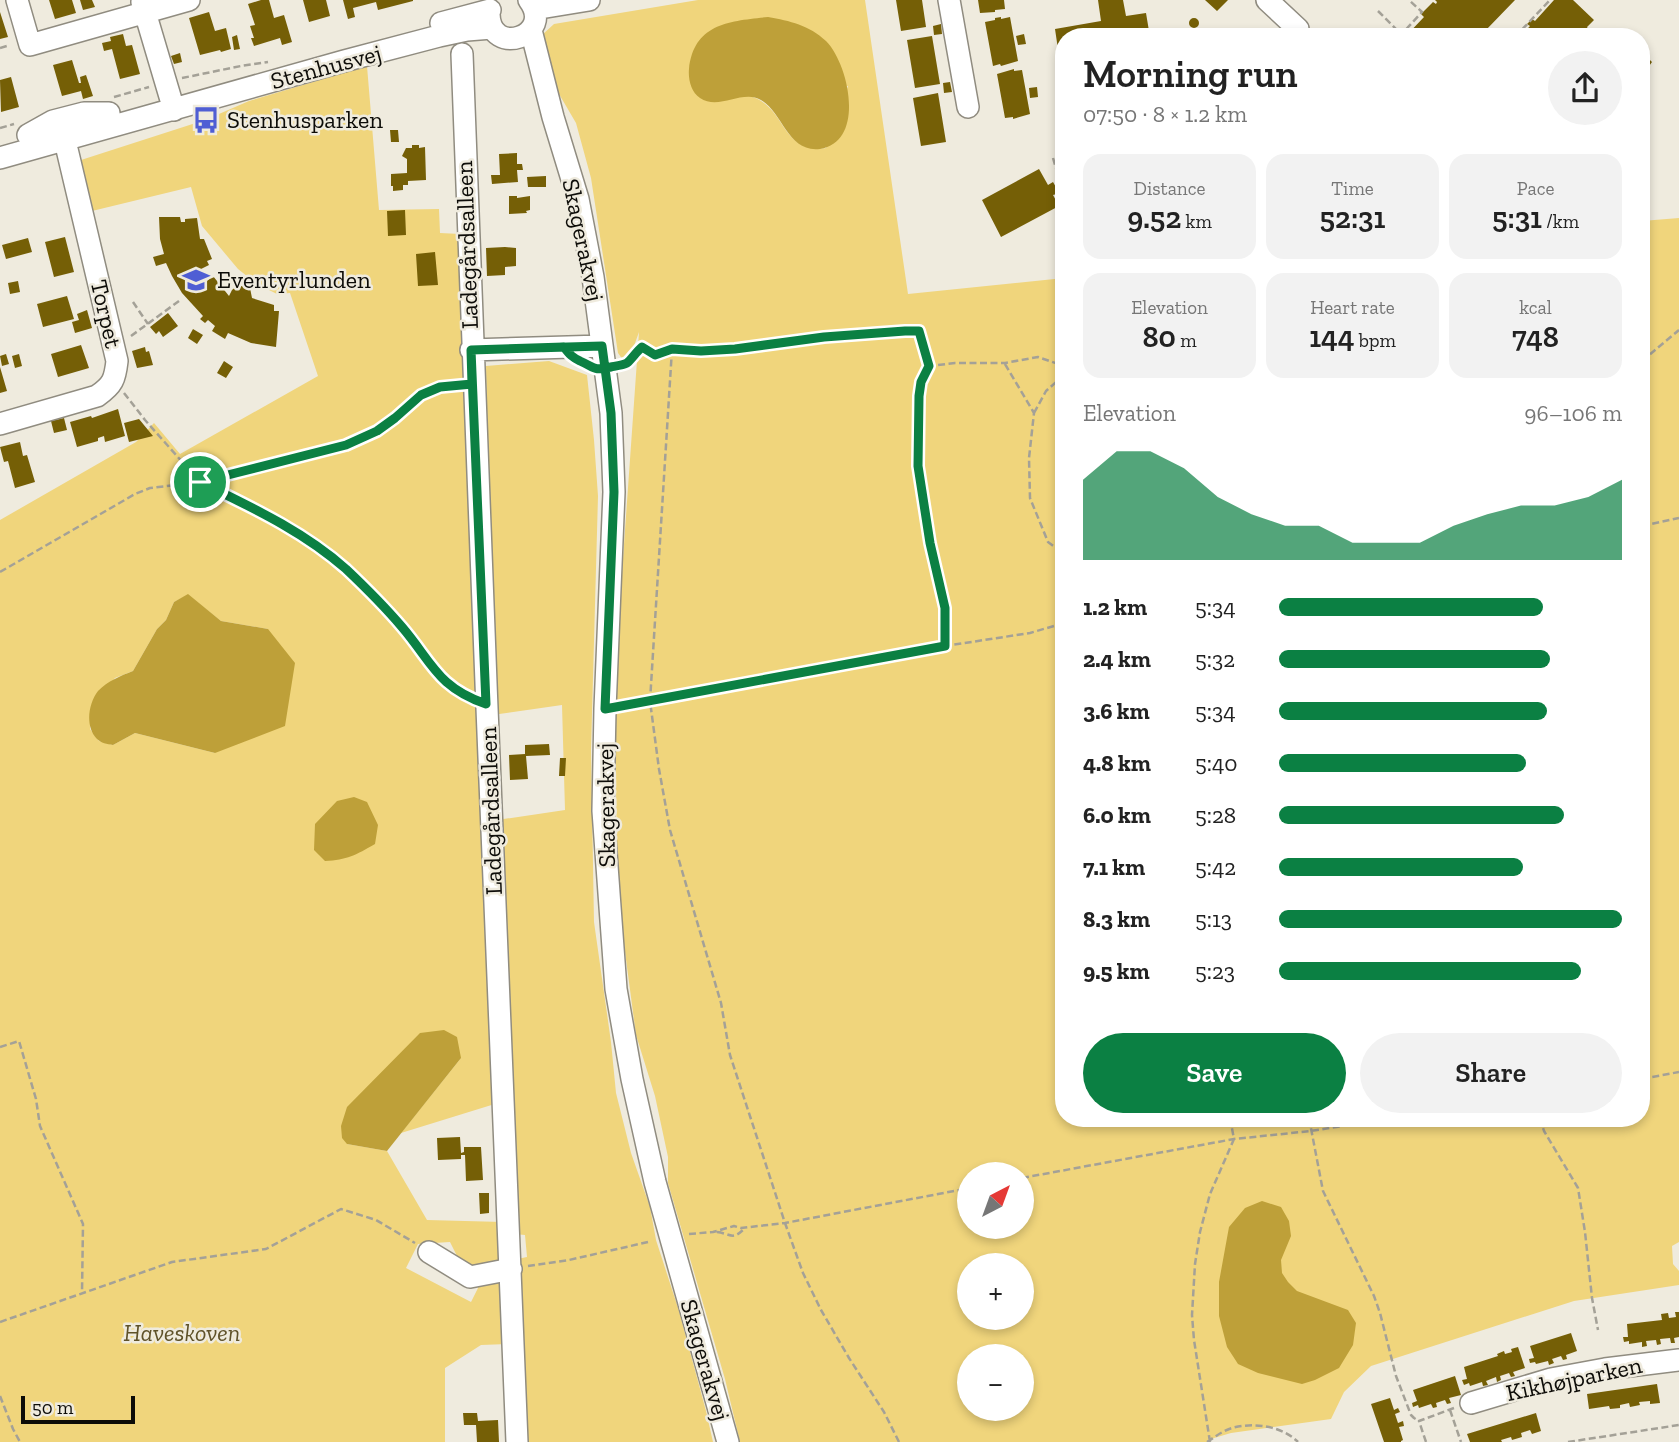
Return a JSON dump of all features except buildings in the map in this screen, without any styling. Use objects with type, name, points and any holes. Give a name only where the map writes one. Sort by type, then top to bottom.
[{"type":"street","points":[[17,0],[30,45],[143,6],[189,0]]},
{"type":"street","points":[[492,13],[500,36],[527,20],[589,0]]},
{"type":"street","points":[[949,0],[968,107]]},
{"type":"street","points":[[1267,0],[1297,28]]},
{"type":"street","points":[[143,6],[170,96]]},
{"type":"street","name":"Stenhusvej","points":[[0,158],[63,133],[112,105],[170,96],[492,13]]},
{"type":"street","name":"Stenhusvej","points":[[0,143],[21,130],[63,133],[146,118],[170,96],[231,94],[344,61],[467,30],[492,13]]},
{"type":"street","name":"Skagerakvej","points":[[527,20],[578,199],[593,277],[611,413],[614,492],[603,811],[616,989],[632,1079],[655,1182],[728,1442]]},
{"type":"street","name":"Ladegårdsalleen","points":[[461,54],[472,384],[517,1442]]},
{"type":"street","points":[[146,118],[177,116],[207,107],[231,94]]},
{"type":"street","points":[[21,130],[112,105]]},
{"type":"street","name":"Torpet","points":[[0,424],[97,396],[109,387],[114,379],[117,361],[114,348],[119,306],[63,133]]},
{"type":"street","points":[[471,350],[602,346]]},
{"type":"street","points":[[429,1252],[470,1277],[511,1269]]},
{"type":"street","name":"Kikhøjparken","points":[[1471,1403],[1551,1379],[1679,1360]]},
{"type":"path","points":[[1407,28],[1422,12],[1409,0]]},
{"type":"path","points":[[1524,28],[1550,0]]},
{"type":"path","points":[[1378,11],[1394,28]]},
{"type":"path","points":[[112,105],[170,96],[241,66],[277,61]]},
{"type":"path","points":[[0,128],[21,130]]},
{"type":"path","points":[[1053,158],[1055,165]]},
{"type":"path","points":[[114,348],[179,301]]},
{"type":"path","points":[[119,306],[148,324]]},
{"type":"path","points":[[1650,354],[1679,330]]},
{"type":"path","points":[[604,368],[628,362],[642,347],[655,355],[672,349],[735,349],[824,337],[919,331],[929,366],[921,382],[919,396],[918,466],[930,543],[945,608],[945,646]]},
{"type":"path","points":[[672,349],[650,701],[670,830],[721,1003],[730,1055],[803,1273],[821,1310],[884,1412],[899,1442]]},
{"type":"path","points":[[929,366],[1004,363],[1038,357],[1055,363]]},
{"type":"path","points":[[1004,363],[1034,413]]},
{"type":"path","points":[[114,379],[145,420],[200,482],[303,535],[356,579],[403,628],[438,675],[459,692],[486,704]]},
{"type":"path","points":[[1055,383],[1046,391],[1034,413],[1029,458],[1030,498],[1048,542],[1055,548]]},
{"type":"path","points":[[0,572],[150,488],[200,482],[346,445],[377,431],[421,395],[440,387],[472,384]]},
{"type":"path","points":[[1650,524],[1679,517]]},
{"type":"path","points":[[605,709],[1030,632],[1055,625]]},
{"type":"path","points":[[0,1047],[19,1041],[36,1099],[40,1126],[83,1224],[82,1293]]},
{"type":"path","points":[[1650,1077],[1679,1072]]},
{"type":"path","points":[[1232,1127],[1234,1139],[1210,1194],[1195,1264],[1192,1315],[1208,1442],[1232,1428],[1251,1425],[1276,1429],[1298,1442]]},
{"type":"path","points":[[1310,1127],[1324,1191],[1374,1296],[1396,1376],[1411,1415],[1419,1420],[1450,1410],[1461,1442]]},
{"type":"path","points":[[1034,1176],[1234,1139],[1336,1127]]},
{"type":"path","points":[[1543,1127],[1578,1188],[1598,1330]]},
{"type":"path","points":[[713,1232],[734,1226],[785,1223],[957,1190]]},
{"type":"path","points":[[0,1322],[172,1262],[265,1249],[341,1209],[376,1220],[429,1252]]},
{"type":"path","points":[[689,1234],[713,1232],[732,1237],[746,1227]]},
{"type":"path","points":[[511,1269],[569,1260],[648,1242]]},
{"type":"path","points":[[0,1396],[20,1442]]},
{"type":"path","points":[[1419,1420],[1426,1442]]},
{"type":"path","points":[[1568,1442],[1679,1425]]},
{"type":"green space","points":[[698,0],[865,0],[908,294],[1055,279],[1055,1127],[1650,1127],[1650,220],[1679,218],[1679,1242],[1672,1246],[1673,1264],[1679,1271],[1679,1285],[1574,1301],[1371,1366],[1344,1392],[1331,1419],[1231,1433],[1207,1442],[740,1442],[725,1379],[668,1183],[668,1157],[655,1096],[636,1035],[622,929],[617,842],[614,686],[639,332],[634,346],[623,360],[618,353],[591,178],[576,123],[552,82],[542,35],[554,24]],"holes":[[[848,86],[826,148],[811,148],[799,144],[770,109],[749,96]]]},
{"type":"green space","name":"Haveskoven","points":[[367,66],[379,210],[439,209],[440,233],[460,234],[498,1103],[401,1133],[461,1058],[347,1144],[387,1151],[427,1220],[503,1222],[508,1344],[481,1345],[445,1368],[445,1442],[0,1442],[0,520],[136,442],[154,423],[180,454],[318,376],[290,293],[277,294],[257,284],[238,269],[202,226],[191,187],[92,211],[81,160],[205,120],[249,101]],"holes":[[[188,595],[221,621],[268,629],[215,753],[135,733],[113,745],[99,741],[90,729],[90,711],[115,678],[133,671],[157,629],[166,620],[174,602]],[[450,1242],[465,1272],[477,1272],[478,1288],[471,1302],[406,1268],[418,1244]]]},
{"type":"green space","points":[[549,361],[587,375],[594,440],[598,496],[591,750],[594,922],[616,1093],[631,1153],[650,1207],[656,1240],[679,1311],[713,1442],[522,1442],[517,1259],[527,1257],[525,1235],[514,1234],[497,820],[565,810],[562,705],[492,715],[486,366]]},
{"type":"shaded area","points":[[768,17],[806,27],[826,41],[834,52],[846,83],[849,101],[844,132],[834,143],[820,149],[809,149],[800,145],[769,106],[754,97],[707,101],[692,89],[689,73],[692,54],[706,33],[728,23]]},
{"type":"shaded area","points":[[188,594],[221,621],[268,629],[295,663],[285,726],[215,753],[135,733],[113,745],[100,741],[93,734],[89,722],[95,696],[110,682],[133,671],[157,629],[166,620],[174,602]]},
{"type":"shaded area","points":[[354,797],[367,802],[378,825],[375,844],[351,856],[325,861],[314,850],[315,824],[337,801]]},
{"type":"shaded area","points":[[444,1030],[457,1037],[461,1058],[387,1151],[347,1144],[342,1138],[341,1126],[347,1107],[420,1033]]},
{"type":"shaded area","points":[[1262,1201],[1281,1207],[1289,1221],[1291,1236],[1281,1260],[1282,1273],[1288,1282],[1297,1291],[1348,1310],[1356,1323],[1353,1345],[1339,1368],[1302,1384],[1258,1373],[1238,1364],[1227,1347],[1219,1316],[1219,1282],[1229,1227],[1245,1208]]},
{"type":"place","name":"Stenhusparken","points":[[206,120]]},
{"type":"place","name":"Eventyrlunden","points":[[196,280]]},
{"type":"route","points":[[200,482],[303,535],[346,570],[403,628],[438,675],[459,692],[486,704],[471,350],[564,347],[572,358],[592,369],[604,368],[617,366],[628,362],[642,347],[655,355],[672,349],[735,349],[824,337],[919,331],[929,366],[921,382],[919,396],[918,466],[930,543],[945,608],[945,646],[605,709],[614,492],[611,413],[604,368],[602,346],[564,347],[471,350],[472,384],[440,387],[421,395],[377,431],[346,445],[200,482]]}]
